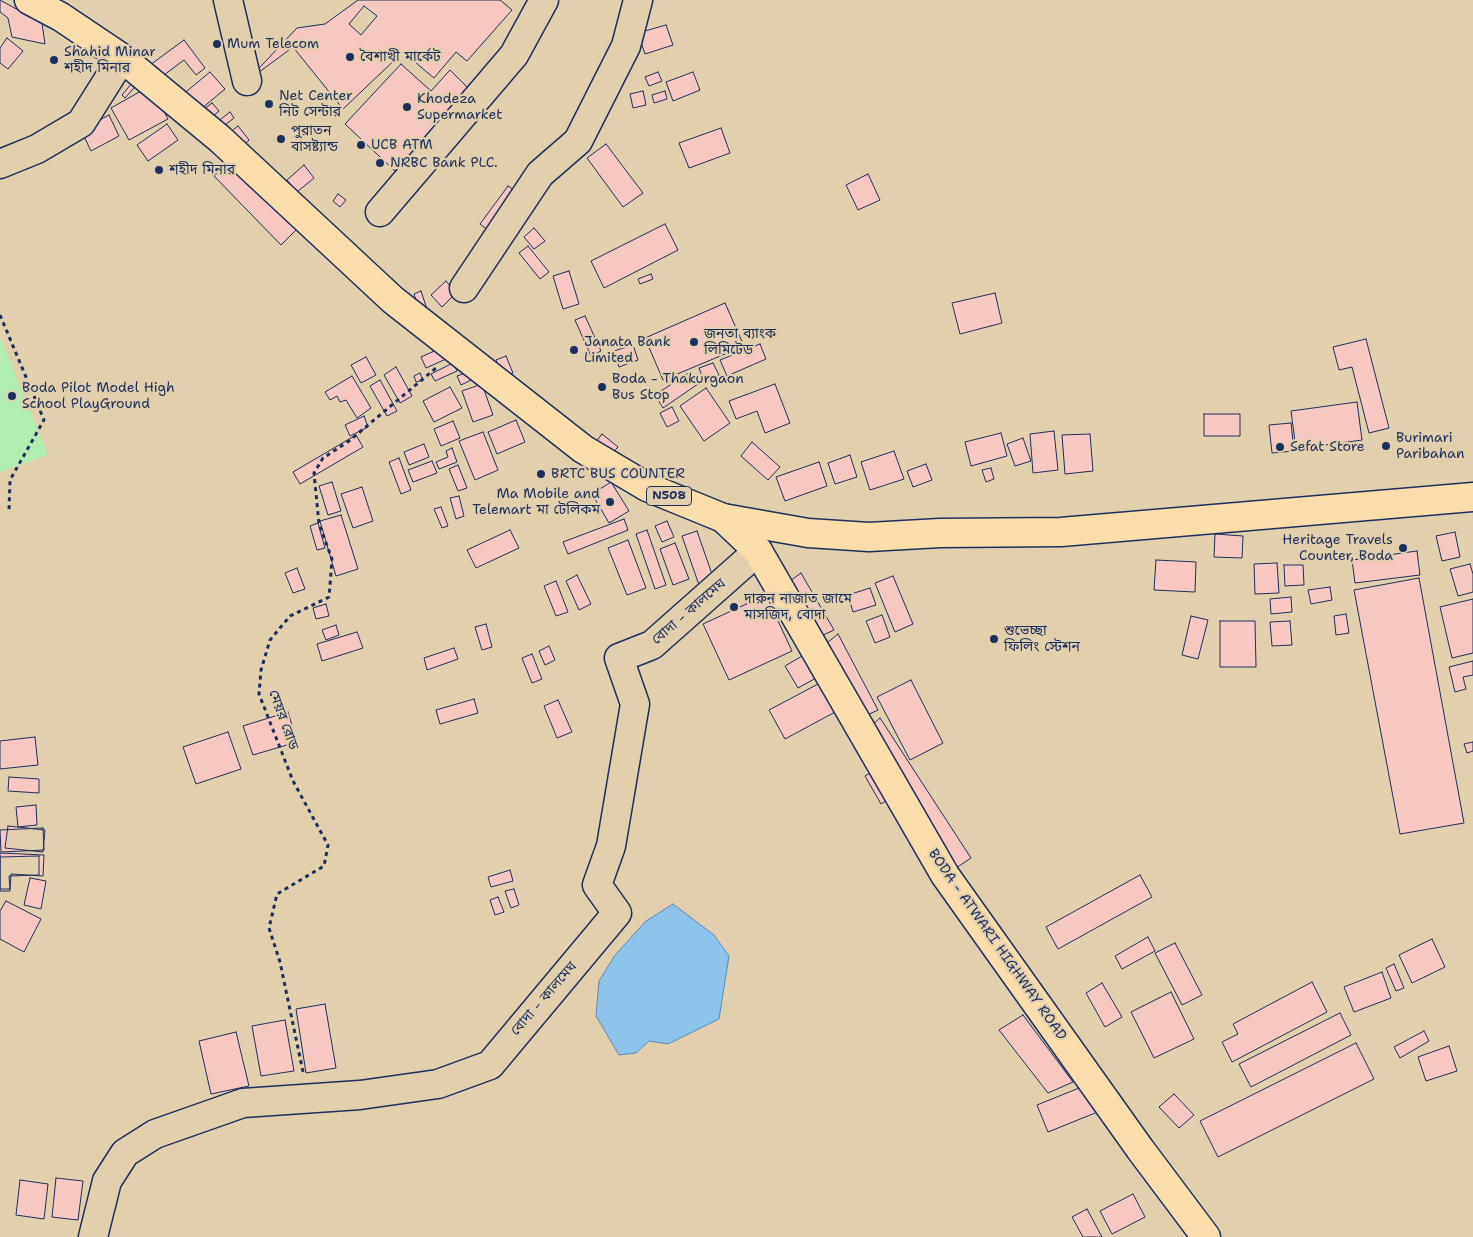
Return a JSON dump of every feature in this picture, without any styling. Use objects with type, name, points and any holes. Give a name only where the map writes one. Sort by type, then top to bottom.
[{"type":"main road","name":"N508","points":[[29,0],[61,17],[122,58],[220,138],[393,300],[583,449],[648,487],[723,518],[808,533],[869,537],[940,533],[1061,532],[1473,497]]},
{"type":"main road","name":"BODA - ATWARI HIGHWAY ROAD","points":[[723,518],[758,551],[945,875],[1140,1149],[1206,1237]]},
{"type":"street","points":[[228,0],[247,81]]},
{"type":"street","points":[[380,212],[514,55],[544,0]]},
{"type":"street","points":[[464,288],[540,174],[578,141],[626,46],[638,0]]},
{"type":"street","points":[[0,164],[37,149],[80,122],[122,58]]},
{"type":"street","name":"বোদা - কালমেঘ","points":[[93,1237],[107,1181],[125,1153],[155,1134],[243,1103],[360,1096],[438,1084],[490,1065],[508,1040],[561,981],[617,913],[597,886],[611,846],[635,704],[619,658],[652,645],[758,551]]},
{"type":"path","points":[[0,315],[44,420],[10,480],[10,510]]},
{"type":"path","name":"মেয়র রোড","points":[[308,1098],[282,972],[269,928],[277,894],[324,866],[328,845],[292,781],[259,694],[261,670],[270,640],[290,616],[329,597],[332,559],[319,524],[314,473],[323,458],[349,442],[458,350]]},
{"type":"green space","name":"Boda Pilot Model High School PlayGround","points":[[0,337],[48,455],[0,472]]},
{"type":"water","points":[[673,904],[714,935],[729,956],[719,1019],[668,1044],[649,1041],[636,1053],[619,1055],[596,1016],[599,981],[615,955],[646,921]]},
{"type":"building","points":[[0,0],[42,23],[45,44],[12,37],[8,18],[0,12]]},
{"type":"building","name":"বৈশাখী মার্কেট","points":[[358,0],[500,0],[512,10],[467,61],[456,52],[434,78],[403,52],[343,109],[293,47],[247,81],[297,28],[325,24]]},
{"type":"building","points":[[364,6],[377,16],[361,35],[349,24]]},
{"type":"building","points":[[666,25],[673,45],[645,54],[638,33]]},
{"type":"building","points":[[7,38],[23,51],[8,69],[0,63],[0,48]]},
{"type":"building","points":[[184,40],[205,68],[196,75],[184,60],[156,81],[146,68]]},
{"type":"building","name":"Khodeza Supermarket","points":[[401,64],[431,91],[450,70],[470,90],[395,171],[345,124]]},
{"type":"building","points":[[210,72],[225,89],[195,114],[181,96]]},
{"type":"building","points":[[658,72],[662,81],[649,86],[645,77]]},
{"type":"building","points":[[693,72],[700,90],[673,101],[666,82]]},
{"type":"building","points":[[137,77],[141,80],[125,98],[122,95]]},
{"type":"building","points":[[150,86],[168,119],[129,140],[111,108]]},
{"type":"building","points":[[643,91],[646,105],[633,108],[630,94]]},
{"type":"building","points":[[665,91],[667,99],[654,103],[652,95]]},
{"type":"building","points":[[212,103],[219,111],[206,122],[199,113]]},
{"type":"building","points":[[230,112],[234,118],[216,132],[212,126]]},
{"type":"building","points":[[109,115],[119,136],[91,151],[81,130]]},
{"type":"building","points":[[167,124],[178,140],[148,161],[137,145]]},
{"type":"building","points":[[238,126],[249,140],[240,148],[228,134]]},
{"type":"building","points":[[721,128],[730,153],[689,168],[679,143]]},
{"type":"building","points":[[606,144],[643,193],[623,207],[587,158]]},
{"type":"building","points":[[232,159],[299,227],[281,245],[214,176]]},
{"type":"building","points":[[304,165],[314,178],[297,192],[287,180]]},
{"type":"building","points":[[868,174],[880,200],[858,210],[846,185]]},
{"type":"building","points":[[508,186],[526,198],[498,238],[480,224]]},
{"type":"building","points":[[338,194],[346,200],[340,207],[333,201]]},
{"type":"building","points":[[665,224],[678,250],[604,288],[591,261]]},
{"type":"building","points":[[534,228],[545,241],[534,249],[524,237]]},
{"type":"building","points":[[528,246],[549,272],[540,279],[519,253]]},
{"type":"building","points":[[569,271],[579,304],[563,309],[553,276]]},
{"type":"building","points":[[651,274],[653,279],[640,284],[638,279]]},
{"type":"building","points":[[446,281],[456,293],[442,307],[431,295]]},
{"type":"building","points":[[421,291],[428,312],[421,315],[414,294]]},
{"type":"building","points":[[995,293],[1002,323],[960,334],[952,303]]},
{"type":"building","name":"জনতা ব্যাংক লিমিটেড","points":[[725,303],[744,346],[663,380],[645,338]]},
{"type":"building","points":[[585,316],[601,351],[591,356],[575,320]]},
{"type":"building","points":[[1366,339],[1389,428],[1369,433],[1352,367],[1339,370],[1333,347]]},
{"type":"building","points":[[760,344],[766,359],[727,376],[720,360]]},
{"type":"building","points":[[633,345],[638,360],[619,367],[614,351]]},
{"type":"building","points":[[441,348],[446,359],[426,368],[421,357]]},
{"type":"building","points":[[506,356],[513,373],[503,377],[496,360]]},
{"type":"building","points":[[366,357],[376,375],[361,383],[351,365]]},
{"type":"building","points":[[453,363],[457,371],[435,381],[431,374]]},
{"type":"building","points":[[713,363],[719,375],[704,381],[699,368]]},
{"type":"building","points":[[396,367],[412,396],[400,403],[384,375]]},
{"type":"building","points":[[468,372],[471,380],[461,385],[457,376]]},
{"type":"building","points":[[690,372],[698,384],[663,408],[655,395]]},
{"type":"building","points":[[420,373],[423,380],[416,382],[414,376]]},
{"type":"building","points":[[352,376],[371,408],[357,418],[346,400],[340,402],[337,396],[330,400],[325,392]]},
{"type":"building","points":[[380,380],[397,411],[387,416],[370,386]]},
{"type":"building","points":[[482,384],[493,415],[473,422],[462,391]]},
{"type":"building","points":[[775,384],[790,423],[765,433],[757,411],[736,419],[729,401]]},
{"type":"building","points":[[450,387],[462,408],[434,422],[423,401]]},
{"type":"building","points":[[706,388],[730,423],[704,441],[680,406]]},
{"type":"building","points":[[1357,402],[1362,440],[1296,449],[1291,411]]},
{"type":"building","points":[[672,407],[679,421],[667,427],[660,413]]},
{"type":"building","points":[[1204,414],[1240,414],[1240,436],[1204,436]]},
{"type":"building","points":[[364,416],[368,427],[350,436],[345,425]]},
{"type":"building","points":[[516,420],[525,442],[497,454],[488,432]]},
{"type":"building","points":[[453,421],[460,438],[441,446],[434,429]]},
{"type":"building","points":[[1291,423],[1294,451],[1272,453],[1269,425]]},
{"type":"building","points":[[1054,431],[1058,470],[1033,473],[1030,434]]},
{"type":"building","points":[[483,432],[498,470],[475,480],[459,441]]},
{"type":"building","points":[[1001,433],[1007,456],[971,466],[965,442]]},
{"type":"building","points":[[602,434],[618,447],[608,458],[593,446]]},
{"type":"building","points":[[1090,434],[1093,471],[1065,474],[1062,435]]},
{"type":"building","points":[[356,435],[363,447],[300,484],[293,472]]},
{"type":"building","points":[[1023,438],[1031,461],[1015,466],[1007,444]]},
{"type":"building","points":[[752,442],[780,467],[768,480],[741,456]]},
{"type":"building","points":[[424,444],[429,457],[409,465],[404,452]]},
{"type":"building","points":[[452,448],[457,462],[439,469],[436,462],[448,457],[446,451]]},
{"type":"building","points":[[894,451],[904,479],[870,490],[861,462]]},
{"type":"building","points":[[850,455],[857,477],[835,484],[828,463]]},
{"type":"building","points":[[399,458],[411,490],[401,494],[389,462]]},
{"type":"building","points":[[432,461],[437,473],[413,482],[408,470]]},
{"type":"building","points":[[819,462],[827,486],[785,501],[776,477]]},
{"type":"building","points":[[926,464],[932,480],[913,487],[907,471]]},
{"type":"building","points":[[458,465],[467,488],[458,491],[449,469]]},
{"type":"building","points":[[991,468],[994,479],[986,482],[982,470]]},
{"type":"building","points":[[332,482],[341,511],[328,515],[319,486]]},
{"type":"building","name":"Ma Mobile and Telemart মা টেলিকম","points":[[611,482],[629,511],[609,523],[592,494]]},
{"type":"building","points":[[362,487],[373,521],[353,528],[341,494]]},
{"type":"building","points":[[459,496],[464,516],[456,519],[450,498]]},
{"type":"building","points":[[441,507],[448,526],[442,528],[434,509]]},
{"type":"building","points":[[341,515],[358,569],[336,576],[320,521]]},
{"type":"building","points":[[624,519],[628,530],[568,554],[563,542]]},
{"type":"building","points":[[667,521],[674,537],[662,542],[655,526]]},
{"type":"building","points":[[318,523],[325,548],[317,550],[310,526]]},
{"type":"building","points":[[510,530],[519,548],[476,568],[467,550]]},
{"type":"building","points":[[647,530],[666,585],[655,589],[636,534]]},
{"type":"building","points":[[697,531],[714,580],[699,585],[682,536]]},
{"type":"building","points":[[1455,532],[1460,557],[1442,561],[1436,536]]},
{"type":"building","points":[[1215,534],[1243,536],[1242,558],[1214,557]]},
{"type":"building","points":[[628,540],[646,588],[627,595],[608,548]]},
{"type":"building","points":[[675,543],[689,579],[673,585],[660,549]]},
{"type":"building","points":[[1417,551],[1420,575],[1355,583],[1352,560]]},
{"type":"building","points":[[1156,560],[1196,562],[1195,592],[1154,590]]},
{"type":"building","points":[[1277,563],[1279,593],[1255,594],[1254,564]]},
{"type":"building","points":[[1470,564],[1473,574],[1473,592],[1458,596],[1450,569]]},
{"type":"building","points":[[1284,565],[1303,565],[1304,585],[1285,586]]},
{"type":"building","points":[[297,568],[305,589],[293,593],[285,573]]},
{"type":"building","points":[[801,573],[834,630],[817,638],[786,584]]},
{"type":"building","points":[[577,575],[591,604],[579,610],[566,581]]},
{"type":"building","points":[[893,576],[913,624],[895,632],[875,583]]},
{"type":"building","points":[[1419,578],[1464,823],[1400,834],[1354,590]]},
{"type":"building","points":[[556,581],[568,612],[556,616],[544,586]]},
{"type":"building","points":[[1330,587],[1332,600],[1311,604],[1308,590]]},
{"type":"building","points":[[870,588],[876,605],[853,612],[848,595]]},
{"type":"building","points":[[766,595],[792,651],[729,680],[703,624]]},
{"type":"building","points":[[1291,597],[1292,612],[1271,614],[1270,599]]},
{"type":"building","points":[[1473,599],[1473,653],[1452,658],[1440,607]]},
{"type":"building","points":[[326,604],[329,616],[316,619],[313,608]]},
{"type":"building","points":[[1346,614],[1349,633],[1336,635],[1334,616]]},
{"type":"building","points":[[882,615],[890,637],[875,643],[866,621]]},
{"type":"building","points":[[1191,616],[1208,620],[1198,659],[1182,655]]},
{"type":"building","points":[[1220,621],[1255,621],[1256,667],[1220,667]]},
{"type":"building","points":[[1290,621],[1292,645],[1272,646],[1270,622]]},
{"type":"building","points":[[486,624],[492,647],[482,650],[475,627]]},
{"type":"building","points":[[336,625],[339,635],[326,640],[322,630]]},
{"type":"building","points":[[357,632],[363,648],[322,661],[317,644]]},
{"type":"building","points":[[838,634],[878,710],[863,717],[822,647]]},
{"type":"building","points":[[549,646],[555,660],[545,665],[539,651]]},
{"type":"building","points":[[454,648],[458,659],[427,670],[424,658]]},
{"type":"building","points":[[532,654],[542,679],[532,683],[522,658]]},
{"type":"building","points":[[802,656],[816,678],[798,688],[785,666]]},
{"type":"building","points":[[1473,661],[1473,675],[1463,677],[1466,689],[1455,692],[1449,667]]},
{"type":"building","points":[[911,680],[943,743],[910,760],[877,697]]},
{"type":"building","points":[[820,683],[835,712],[785,739],[769,710]]},
{"type":"building","points":[[474,699],[478,713],[440,724],[436,710]]},
{"type":"building","points":[[558,700],[572,732],[557,738],[544,706]]},
{"type":"building","points":[[288,712],[297,742],[253,755],[243,726]]},
{"type":"building","points":[[880,718],[971,858],[956,868],[869,728]]},
{"type":"building","points":[[228,732],[241,769],[196,784],[183,747]]},
{"type":"building","points":[[35,737],[38,765],[0,769],[0,741]]},
{"type":"building","points":[[1473,742],[1473,751],[1467,753],[1464,744]]},
{"type":"building","points":[[882,766],[898,793],[881,804],[865,776]]},
{"type":"building","points":[[9,777],[39,779],[39,793],[8,791]]},
{"type":"building","points":[[36,805],[37,825],[18,827],[16,807]]},
{"type":"building","points":[[8,826],[45,830],[43,852],[5,848]]},
{"type":"building","points":[[43,828],[44,850],[1,852],[0,830]]},
{"type":"building","points":[[0,853],[44,855],[43,876],[11,874],[10,891],[0,891]]},
{"type":"building","points":[[39,856],[39,875],[9,876],[10,889],[0,889],[0,857]]},
{"type":"building","points":[[510,870],[513,881],[491,887],[488,877]]},
{"type":"building","points":[[1140,875],[1152,897],[1058,949],[1046,927]]},
{"type":"building","points":[[30,878],[46,881],[41,909],[24,905]]},
{"type":"building","points":[[514,889],[519,905],[511,908],[505,891]]},
{"type":"building","points":[[498,897],[504,912],[495,915],[490,900]]},
{"type":"building","points":[[6,901],[41,919],[24,952],[0,939],[0,911]]},
{"type":"building","points":[[1148,937],[1155,951],[1122,969],[1115,956]]},
{"type":"building","points":[[1432,939],[1445,967],[1412,983],[1399,955]]},
{"type":"building","points":[[1175,943],[1202,995],[1182,1005],[1155,953]]},
{"type":"building","points":[[1394,964],[1404,988],[1396,991],[1386,968]]},
{"type":"building","points":[[1382,972],[1391,998],[1354,1012],[1344,987]]},
{"type":"building","points":[[1312,982],[1327,1012],[1232,1062],[1222,1042],[1238,1034],[1233,1024]]},
{"type":"building","points":[[1102,983],[1122,1017],[1105,1027],[1086,993]]},
{"type":"building","points":[[1171,992],[1194,1039],[1154,1058],[1131,1012]]},
{"type":"building","points":[[325,1004],[336,1068],[306,1073],[296,1009]]},
{"type":"building","points":[[1340,1013],[1351,1035],[1251,1087],[1239,1064]]},
{"type":"building","points":[[1023,1015],[1073,1082],[1048,1093],[999,1030]]},
{"type":"building","points":[[285,1020],[294,1071],[261,1076],[252,1026]]},
{"type":"building","points":[[1424,1031],[1429,1041],[1400,1058],[1394,1047]]},
{"type":"building","points":[[236,1032],[249,1086],[211,1094],[199,1041]]},
{"type":"building","points":[[1356,1043],[1374,1079],[1218,1157],[1200,1121]]},
{"type":"building","points":[[1449,1046],[1457,1071],[1426,1081],[1418,1057]]},
{"type":"building","points":[[1099,1080],[1110,1107],[1048,1132],[1037,1105]]},
{"type":"building","points":[[1174,1094],[1194,1115],[1179,1128],[1159,1107]]},
{"type":"building","points":[[56,1178],[83,1181],[78,1220],[52,1217]]},
{"type":"building","points":[[20,1180],[48,1184],[44,1219],[16,1215]]},
{"type":"building","points":[[1133,1194],[1145,1217],[1112,1234],[1100,1211]]},
{"type":"building","points":[[1087,1209],[1102,1237],[1083,1237],[1072,1217]]},
{"type":"place","name":"Mum Telecom","points":[[217,44]]},
{"type":"place","name":"বৈশাখী মার্কেট","points":[[350,57]]},
{"type":"place","name":"Shahid Minar শহীদ মিনার","points":[[54,60]]},
{"type":"place","name":"Net Center নিট সেন্টার","points":[[269,104]]},
{"type":"place","name":"Khodeza Supermarket","points":[[407,107]]},
{"type":"place","name":"পুরাতন বাসষ্ট্যান্ড","points":[[281,139]]},
{"type":"place","name":"UCB ATM","points":[[361,145]]},
{"type":"place","name":"NRBC Bank PLC.","points":[[380,163]]},
{"type":"place","name":"শহীদ মিনার","points":[[159,170]]},
{"type":"place","name":"জনতা ব্যাংক লিমিটেড","points":[[694,342]]},
{"type":"place","name":"Janata Bank Limited","points":[[574,350]]},
{"type":"place","name":"Boda - Thakurgaon Bus Stop","points":[[602,387]]},
{"type":"place","name":"Boda Pilot Model High School PlayGround","points":[[12,396]]},
{"type":"place","name":"Burimari Paribahan","points":[[1386,446]]},
{"type":"place","name":"Sefat Store","points":[[1280,447]]},
{"type":"place","name":"BRTC BUS COUNTER","points":[[541,474]]},
{"type":"place","name":"Ma Mobile and Telemart মা টেলিকম","points":[[610,502]]},
{"type":"place","name":"Heritage Travels Counter, Boda","points":[[1403,548]]},
{"type":"place","name":"দারুন নাজাত জামে মাসজিদ, বোদা","points":[[734,607]]},
{"type":"place","name":"শুভেচ্ছা ফিলিং স্টেশন","points":[[994,639]]}]
